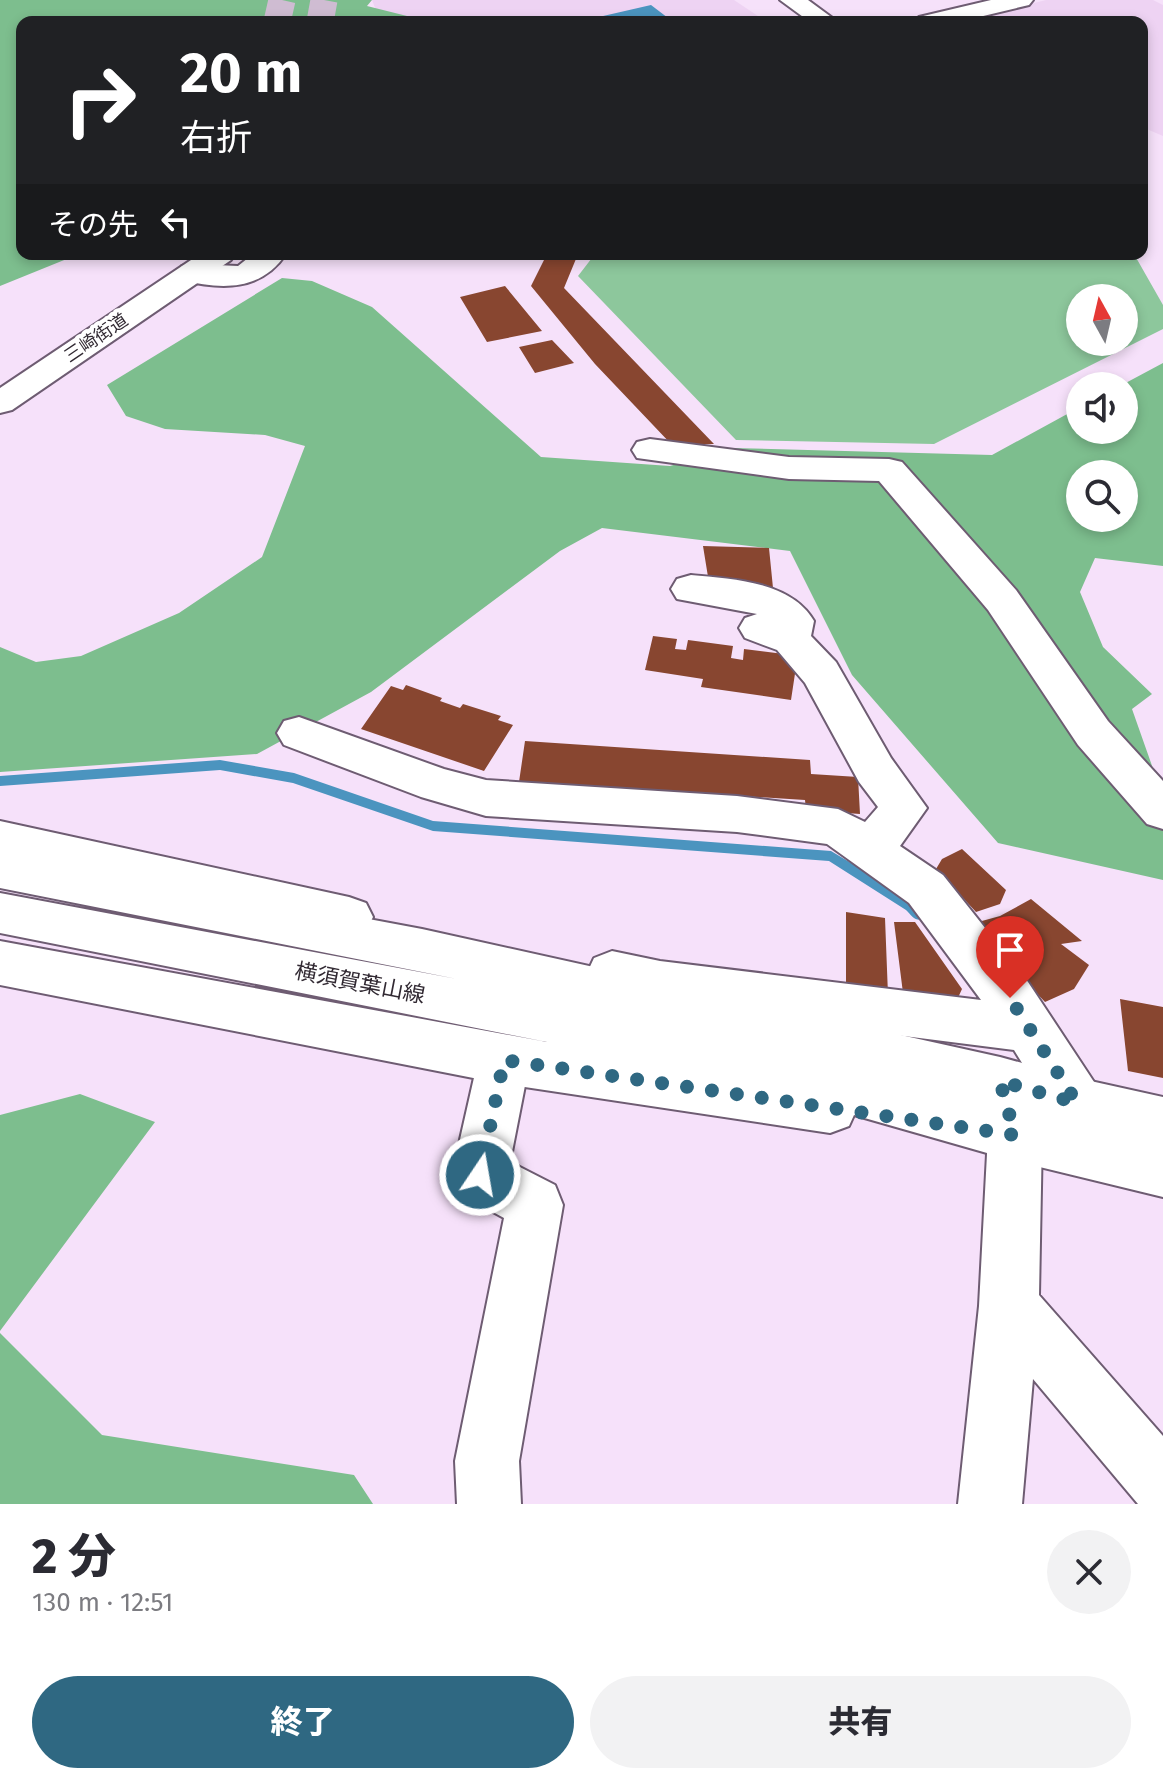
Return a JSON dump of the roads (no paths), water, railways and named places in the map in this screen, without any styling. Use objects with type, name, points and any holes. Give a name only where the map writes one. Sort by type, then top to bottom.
[{"type":"street","points":[[792,0],[817,16]]},
{"type":"street","points":[[953,16],[1021,0]]},
{"type":"street","points":[[200,264],[245,276],[264,260]]},
{"type":"street","name":"三崎街道","points":[[7,392],[200,264]]},
{"type":"street","points":[[650,450],[789,468],[889,470],[1002,600],[1093,733],[1163,811]]},
{"type":"street","points":[[691,589],[739,596],[778,607],[794,621],[775,634],[821,673],[875,770],[904,808],[870,849]]},
{"type":"street","points":[[299,733],[437,785],[486,798],[737,814],[838,827],[926,889],[1010,998],[1026,1028],[1077,1103]]},
{"type":"street","points":[[0,840],[660,983],[1026,1028]]},
{"type":"street","points":[[0,869],[422,950],[1000,1081],[1015,1135],[1009,1306],[990,1504]]},
{"type":"street","name":"横須賀葉山線","points":[[0,913],[720,1053],[1015,1135],[1163,1170]]},
{"type":"street","points":[[0,963],[504,1060],[1015,1135]]},
{"type":"street","name":"横須賀葉山線","points":[[720,1053],[1000,1081],[1077,1103],[1163,1122]]},
{"type":"street","points":[[489,1504],[487,1461],[535,1205],[480,1175],[504,1060]]},
{"type":"street","points":[[1009,1306],[1163,1484]]},
{"type":"water","points":[[651,5],[665,16],[603,16]]},
{"type":"waterway","points":[[0,781],[220,765],[294,778],[433,826],[831,856],[911,906],[919,915]]},
{"type":"tunnel","points":[[278,16],[282,0]]},
{"type":"tunnel","points":[[321,16],[324,0]]}]
